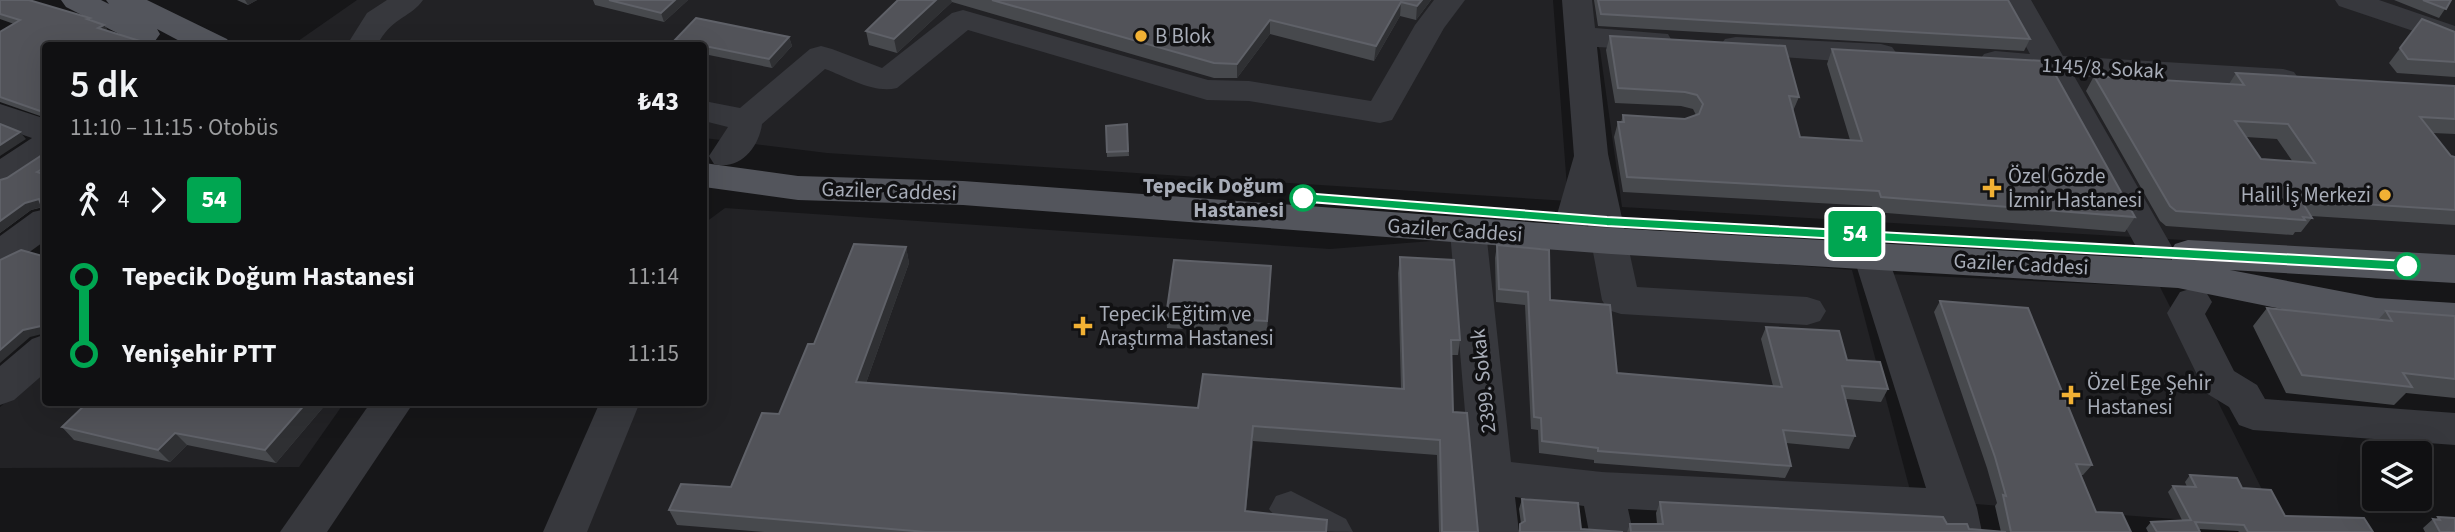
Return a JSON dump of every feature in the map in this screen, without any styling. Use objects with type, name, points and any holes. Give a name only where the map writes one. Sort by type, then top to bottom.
[{"type":"main road","points":[[77,0],[157,42]]},
{"type":"main road","points":[[122,0],[208,42]]},
{"type":"main road","name":"Gaziler Caddesi","points":[[709,161],[798,188],[963,193],[1468,231],[1597,227],[1871,255],[2176,276],[2455,270]]},
{"type":"main road","name":"Gaziler Caddesi","points":[[709,161],[733,166],[774,162],[2176,276],[2376,313],[2450,314]]},
{"type":"street","points":[[366,42],[378,19],[408,0]]},
{"type":"street","points":[[1577,0],[1602,116],[1591,154],[1597,227],[1621,300],[1807,311]]},
{"type":"street","points":[[2015,0],[2176,276],[2186,313],[2220,382],[2243,396],[2253,414],[2455,429]]},
{"type":"street","points":[[2350,0],[2455,36]]},
{"type":"street","points":[[1583,37],[1915,57]]},
{"type":"street","name":"1145/8. Sokak","points":[[1970,60],[2316,81]]},
{"type":"street","points":[[707,112],[746,120],[744,134],[709,161]]},
{"type":"street","points":[[0,115],[42,130]]},
{"type":"street","points":[[0,175],[42,147]]},
{"type":"street","points":[[1,253],[42,223]]},
{"type":"street","name":"2399. Sokak","points":[[1468,231],[1497,532]]},
{"type":"street","points":[[1492,477],[1602,490],[1958,520],[1871,255]]},
{"type":"street","points":[[0,389],[42,352]]},
{"type":"street","points":[[279,532],[367,406]]},
{"type":"street","points":[[302,532],[391,406]]},
{"type":"street","points":[[565,532],[618,406]]},
{"type":"street","points":[[1602,490],[1611,532]]},
{"type":"street","points":[[1291,509],[1331,532]]},
{"type":"lane","points":[[746,120],[821,56],[886,81],[963,19],[1207,90],[1249,91],[1380,113],[1430,25],[1450,0]]},
{"type":"shaded area","points":[[357,0],[1553,0],[1568,201],[827,153],[707,138],[707,42],[297,42]]},
{"type":"shaded area","points":[[1579,0],[2455,0],[2455,256],[1622,207],[1600,50]]},
{"type":"shaded area","name":"Tepecik Eğitim ve Araştırma Hastanesi","points":[[725,208],[1330,249],[1457,239],[1475,532],[585,532],[635,406],[707,406],[707,221]]},
{"type":"shaded area","points":[[1483,240],[1852,270],[1911,494],[1501,465]]},
{"type":"shaded area","name":"Özel Ege Şehir Hastanesi","points":[[1888,274],[2160,287],[2281,527],[1962,503]]},
{"type":"shaded area","points":[[42,371],[42,406],[342,406],[299,467],[0,468],[0,407]]},
{"type":"building","points":[[0,0],[29,0],[90,18],[87,19],[104,25],[98,28],[143,42],[42,42],[42,112],[0,97],[0,32],[20,20],[0,14]]},
{"type":"building","points":[[609,0],[675,0],[661,13]]},
{"type":"building","points":[[898,0],[936,0],[894,39],[866,31]]},
{"type":"building","points":[[992,0],[1422,0],[1417,6],[1401,2],[1376,46],[1270,20],[1237,64],[1214,63]]},
{"type":"building","points":[[1598,0],[2008,0],[2030,39],[1601,14]]},
{"type":"building","points":[[2423,0],[2451,0],[2446,9]]},
{"type":"building","points":[[696,18],[789,37],[769,59],[707,46],[707,42],[675,40]]},
{"type":"building","points":[[2422,19],[2455,32],[2455,62],[2408,59],[2400,48]]},
{"type":"building","points":[[1610,36],[1785,46],[1799,97],[1789,96],[1800,137],[1862,141],[1832,49],[2044,61],[2050,73],[2055,74],[2135,217],[1881,197],[1879,191],[1627,177],[1618,122],[1624,122],[1623,115],[1685,119],[1699,114],[1703,104],[1697,95],[1685,92],[1618,88]]},
{"type":"building","points":[[2236,73],[2455,86],[2455,119],[2420,117],[2451,156],[2455,157],[2455,210],[2301,200],[2312,218],[2303,217],[2305,220],[2176,211],[2170,206],[2094,76],[2244,85]],"holes":[[[2235,121],[2288,124],[2315,163],[2261,159]]]},
{"type":"building","points":[[0,124],[20,132],[0,145]]},
{"type":"building","points":[[1127,124],[1128,151],[1107,152],[1106,126]]},
{"type":"building","points":[[42,155],[42,169],[37,172],[42,174],[42,207],[39,199],[25,203],[0,221],[0,180]]},
{"type":"building","points":[[854,244],[906,247],[856,382],[1198,408],[1203,374],[1404,389],[1400,257],[1454,260],[1460,340],[1451,340],[1453,412],[1467,413],[1478,532],[1442,532],[1440,440],[1253,426],[1245,511],[1327,520],[1326,532],[926,532],[669,510],[681,484],[731,487],[762,413],[779,414],[808,344],[814,344]]},
{"type":"building","points":[[1497,245],[1549,250],[1550,300],[1610,305],[1617,373],[1782,387],[1766,327],[1839,331],[1847,360],[1880,362],[1888,389],[1842,386],[1855,436],[1783,430],[1791,466],[1598,451],[1598,448],[1542,441],[1541,418],[1534,417],[1528,292],[1499,289]]},
{"type":"building","points":[[21,250],[42,256],[42,325],[23,330],[0,350],[0,260]]},
{"type":"building","points":[[1174,260],[1271,266],[1267,321],[1166,316]]},
{"type":"building","points":[[1940,301],[2028,308],[2092,465],[2076,464],[2096,512],[2122,513],[2131,532],[2011,532],[2003,495],[2006,496],[1995,457]]},
{"type":"building","points":[[2267,308],[2392,321],[2386,311],[2455,316],[2455,379],[2403,373],[2412,387],[2302,375]]},
{"type":"building","points":[[84,406],[304,406],[265,450],[175,433],[158,450],[62,427]]},
{"type":"building","points":[[2190,475],[2237,478],[2242,488],[2271,490],[2285,516],[2364,518],[2373,532],[2248,532],[2244,525],[2195,522],[2200,532],[2157,532],[2151,522],[2191,520],[2173,486],[2196,487]]},
{"type":"building","points":[[1522,499],[1578,503],[1581,529],[1623,532],[1520,532],[1520,524],[1525,521]]},
{"type":"building","points":[[1660,502],[1943,517],[1947,524],[1967,524],[1969,529],[2006,532],[1631,532],[1630,524],[1663,524]]},
{"type":"building","points":[[2438,517],[2455,518],[2455,532],[2440,532],[2433,519],[2440,520]]},
{"type":"bus line","name":"54","points":[[1303,198],[1607,222],[2407,266]]},
{"type":"place","name":"B Blok","points":[[1141,36]]},
{"type":"place","name":"Özel Gözde İzmir Hastanesi","points":[[1992,188]]},
{"type":"place","name":"Halil İş Merkezi","points":[[2385,195]]},
{"type":"place","name":"Tepecik Doğum Hastanesi","points":[[1303,198]]},
{"type":"place","name":"Tepecik Eğitim ve Araştırma Hastanesi","points":[[1083,326]]},
{"type":"place","name":"Özel Ege Şehir Hastanesi","points":[[2071,395]]}]
